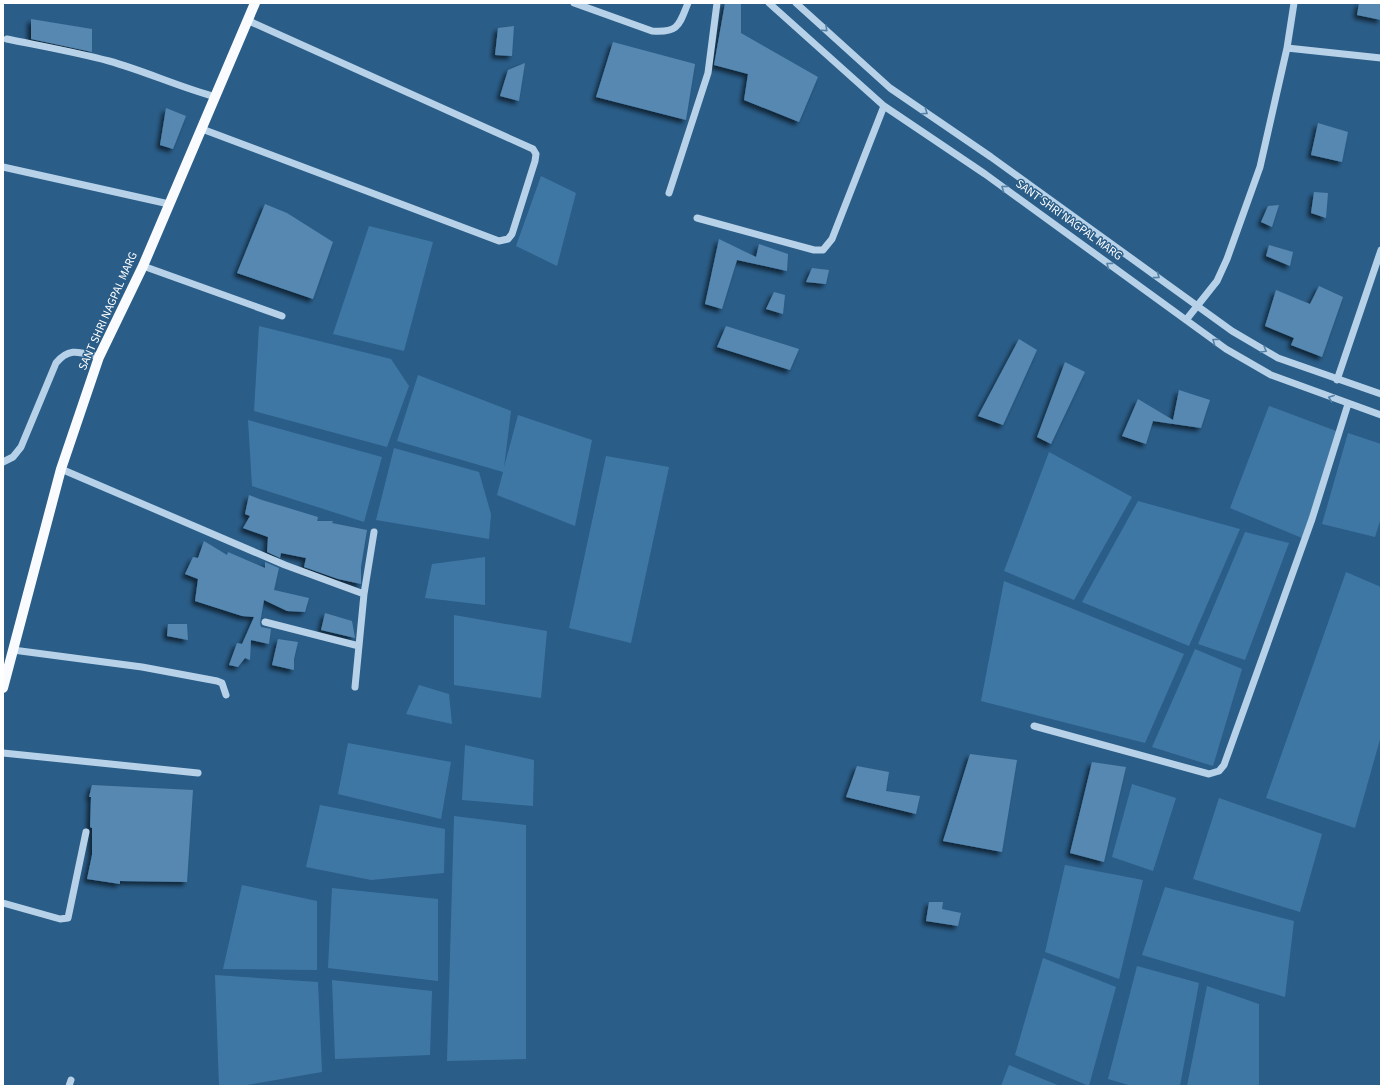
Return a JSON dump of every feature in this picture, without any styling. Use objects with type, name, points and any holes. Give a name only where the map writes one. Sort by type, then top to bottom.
[{"type":"main road","name":"SANT SHRI NAGPAL MARG","points":[[3,688],[60,469],[99,357],[143,266],[249,21],[255,3]]},
{"type":"street","points":[[574,3],[652,31],[662,32],[669,31],[678,26],[688,3]]},
{"type":"street","points":[[669,193],[706,79],[717,3]]},
{"type":"street","name":"SANT SHRI NAGPAL MARG","points":[[768,3],[884,106],[985,174],[1226,349],[1271,375],[1381,415]]},
{"type":"street","name":"SANT SHRI NAGPAL MARG","points":[[796,3],[890,88],[991,157],[1232,331],[1278,358],[1337,380],[1381,394]]},
{"type":"street","points":[[1186,320],[1217,281],[1227,259],[1260,168],[1286,48],[1294,3]]},
{"type":"street","points":[[202,129],[499,241],[508,239],[512,234],[535,161],[536,154],[533,149],[249,21]]},
{"type":"street","points":[[7,39],[108,61],[140,71],[186,89],[216,96]]},
{"type":"street","points":[[1286,48],[1381,58]]},
{"type":"street","points":[[697,218],[814,250],[822,250],[828,246],[832,240],[884,106]]},
{"type":"street","points":[[3,167],[169,204]]},
{"type":"street","points":[[1337,380],[1381,250]]},
{"type":"street","points":[[143,266],[282,316]]},
{"type":"street","points":[[3,462],[10,460],[21,447],[56,363],[60,358],[64,354],[72,352],[99,357]]},
{"type":"street","points":[[1034,726],[1209,774],[1219,771],[1224,765],[1312,519],[1348,404]]},
{"type":"street","points":[[60,469],[284,565],[364,594]]},
{"type":"street","points":[[355,687],[364,594],[374,532]]},
{"type":"street","points":[[265,622],[359,646]]},
{"type":"street","points":[[12,650],[142,667],[217,681],[222,683],[226,695]]},
{"type":"street","points":[[3,753],[198,773]]},
{"type":"street","points":[[3,903],[60,919],[68,918],[86,832]]},
{"type":"shaded area","points":[[541,176],[576,193],[557,266],[516,246]]},
{"type":"shaded area","points":[[369,226],[433,242],[404,351],[333,334]]},
{"type":"shaded area","points":[[259,326],[391,359],[409,386],[387,447],[254,411]]},
{"type":"shaded area","points":[[418,375],[511,411],[504,467],[518,415],[592,440],[575,526],[497,495],[503,472],[397,441]]},
{"type":"shaded area","points":[[1269,406],[1339,432],[1302,538],[1230,508]]},
{"type":"shaded area","points":[[248,420],[382,457],[364,522],[252,486]]},
{"type":"shaded area","points":[[1348,433],[1381,444],[1381,518],[1375,537],[1322,524]]},
{"type":"shaded area","points":[[394,448],[479,472],[491,514],[489,539],[376,520]]},
{"type":"shaded area","points":[[1049,452],[1132,497],[1074,600],[1004,571]]},
{"type":"shaded area","points":[[606,456],[669,467],[631,643],[569,628]]},
{"type":"shaded area","points":[[1138,501],[1240,529],[1189,646],[1082,602]]},
{"type":"shaded area","points":[[1245,532],[1289,543],[1245,660],[1198,644]]},
{"type":"shaded area","points":[[485,557],[485,605],[425,598],[432,564]]},
{"type":"shaded area","points":[[1346,572],[1381,587],[1381,736],[1355,828],[1266,798]]},
{"type":"shaded area","points":[[1004,581],[1184,654],[1145,743],[981,701]]},
{"type":"shaded area","points":[[454,615],[547,631],[541,698],[454,685]]},
{"type":"shaded area","points":[[1195,649],[1242,669],[1213,766],[1152,747]]},
{"type":"shaded area","points":[[419,685],[449,694],[452,724],[406,714]]},
{"type":"shaded area","points":[[348,743],[451,762],[441,819],[338,794]]},
{"type":"shaded area","points":[[465,745],[534,760],[533,806],[462,800]]},
{"type":"shaded area","points":[[1132,784],[1176,798],[1153,871],[1112,857]]},
{"type":"shaded area","points":[[1219,798],[1322,834],[1300,912],[1193,879]]},
{"type":"shaded area","points":[[320,805],[445,829],[444,873],[371,880],[306,867]]},
{"type":"shaded area","points":[[454,816],[526,825],[526,1059],[447,1061]]},
{"type":"shaded area","points":[[1065,865],[1143,880],[1119,979],[1045,952]]},
{"type":"shaded area","points":[[242,885],[317,901],[317,970],[223,969]]},
{"type":"shaded area","points":[[1165,887],[1294,921],[1285,997],[1142,955]]},
{"type":"shaded area","points":[[332,888],[438,899],[438,981],[328,968]]},
{"type":"shaded area","points":[[1043,958],[1116,987],[1089,1086],[1015,1055]]},
{"type":"shaded area","points":[[1137,966],[1199,983],[1180,1086],[1132,1086],[1108,1079]]},
{"type":"shaded area","points":[[215,975],[318,982],[322,1072],[241,1086],[219,1086]]},
{"type":"shaded area","points":[[332,980],[432,991],[430,1055],[335,1059]]},
{"type":"shaded area","points":[[1207,986],[1259,1004],[1259,1086],[1187,1086]]},
{"type":"shaded area","points":[[1009,1065],[1060,1086],[1001,1086]]},
{"type":"building","points":[[725,3],[741,3],[741,33],[818,77],[799,122],[744,100],[748,74],[714,65]]},
{"type":"building","points":[[1359,3],[1381,3],[1381,20],[1357,15]]},
{"type":"building","points":[[31,19],[92,29],[92,52],[31,39]]},
{"type":"building","points":[[514,26],[512,56],[495,55],[498,28]]},
{"type":"building","points":[[613,42],[695,64],[686,120],[596,97]]},
{"type":"building","points":[[525,63],[519,101],[500,96],[508,70]]},
{"type":"building","points":[[166,108],[186,116],[173,149],[160,145]]},
{"type":"building","points":[[1318,123],[1348,132],[1342,162],[1311,155]]},
{"type":"building","points":[[1314,192],[1328,193],[1326,218],[1311,213]]},
{"type":"building","points":[[265,204],[287,213],[333,242],[313,299],[237,273]]},
{"type":"building","points":[[1279,205],[1272,227],[1261,222],[1268,206]]},
{"type":"building","points":[[719,239],[756,257],[759,244],[788,254],[787,271],[737,260],[722,309],[705,304]]},
{"type":"building","points":[[1269,245],[1293,252],[1290,266],[1266,256]]},
{"type":"building","points":[[812,268],[829,270],[826,284],[806,282]]},
{"type":"building","points":[[1319,286],[1343,297],[1322,357],[1291,345],[1294,338],[1265,326],[1276,290],[1310,304]]},
{"type":"building","points":[[774,292],[785,295],[783,314],[766,309]]},
{"type":"building","points":[[726,326],[799,349],[790,370],[717,347]]},
{"type":"building","points":[[1019,339],[1037,350],[1003,425],[978,416]]},
{"type":"building","points":[[1065,362],[1085,372],[1051,444],[1037,437]]},
{"type":"building","points":[[1179,390],[1210,400],[1201,428],[1153,421],[1146,444],[1122,436],[1138,399],[1173,420]]},
{"type":"building","points":[[249,495],[318,517],[317,521],[333,521],[332,523],[367,530],[361,567],[361,584],[338,579],[304,567],[306,558],[281,553],[280,558],[267,552],[268,537],[243,528],[250,516],[245,514]]},
{"type":"building","points":[[204,541],[227,555],[228,552],[265,568],[265,562],[279,568],[274,590],[309,598],[305,612],[287,611],[264,600],[260,623],[261,627],[271,629],[269,644],[251,640],[250,660],[245,658],[238,667],[229,665],[237,643],[242,644],[254,617],[242,616],[195,601],[198,579],[185,574],[193,557],[198,558]]},
{"type":"building","points":[[325,613],[352,621],[355,638],[321,630]]},
{"type":"building","points":[[168,624],[187,624],[188,640],[167,636]]},
{"type":"building","points":[[278,639],[298,642],[294,659],[294,670],[272,665]]},
{"type":"building","points":[[970,754],[1017,760],[1002,852],[943,841]]},
{"type":"building","points":[[1092,762],[1126,767],[1104,862],[1070,853]]},
{"type":"building","points":[[857,766],[889,772],[886,791],[920,796],[916,814],[846,797]]},
{"type":"building","points":[[92,785],[193,790],[187,882],[120,881],[120,884],[87,879],[92,855],[92,828],[90,827],[91,797],[89,797]]},
{"type":"building","points":[[929,902],[943,902],[942,909],[961,913],[958,926],[926,921]]}]
